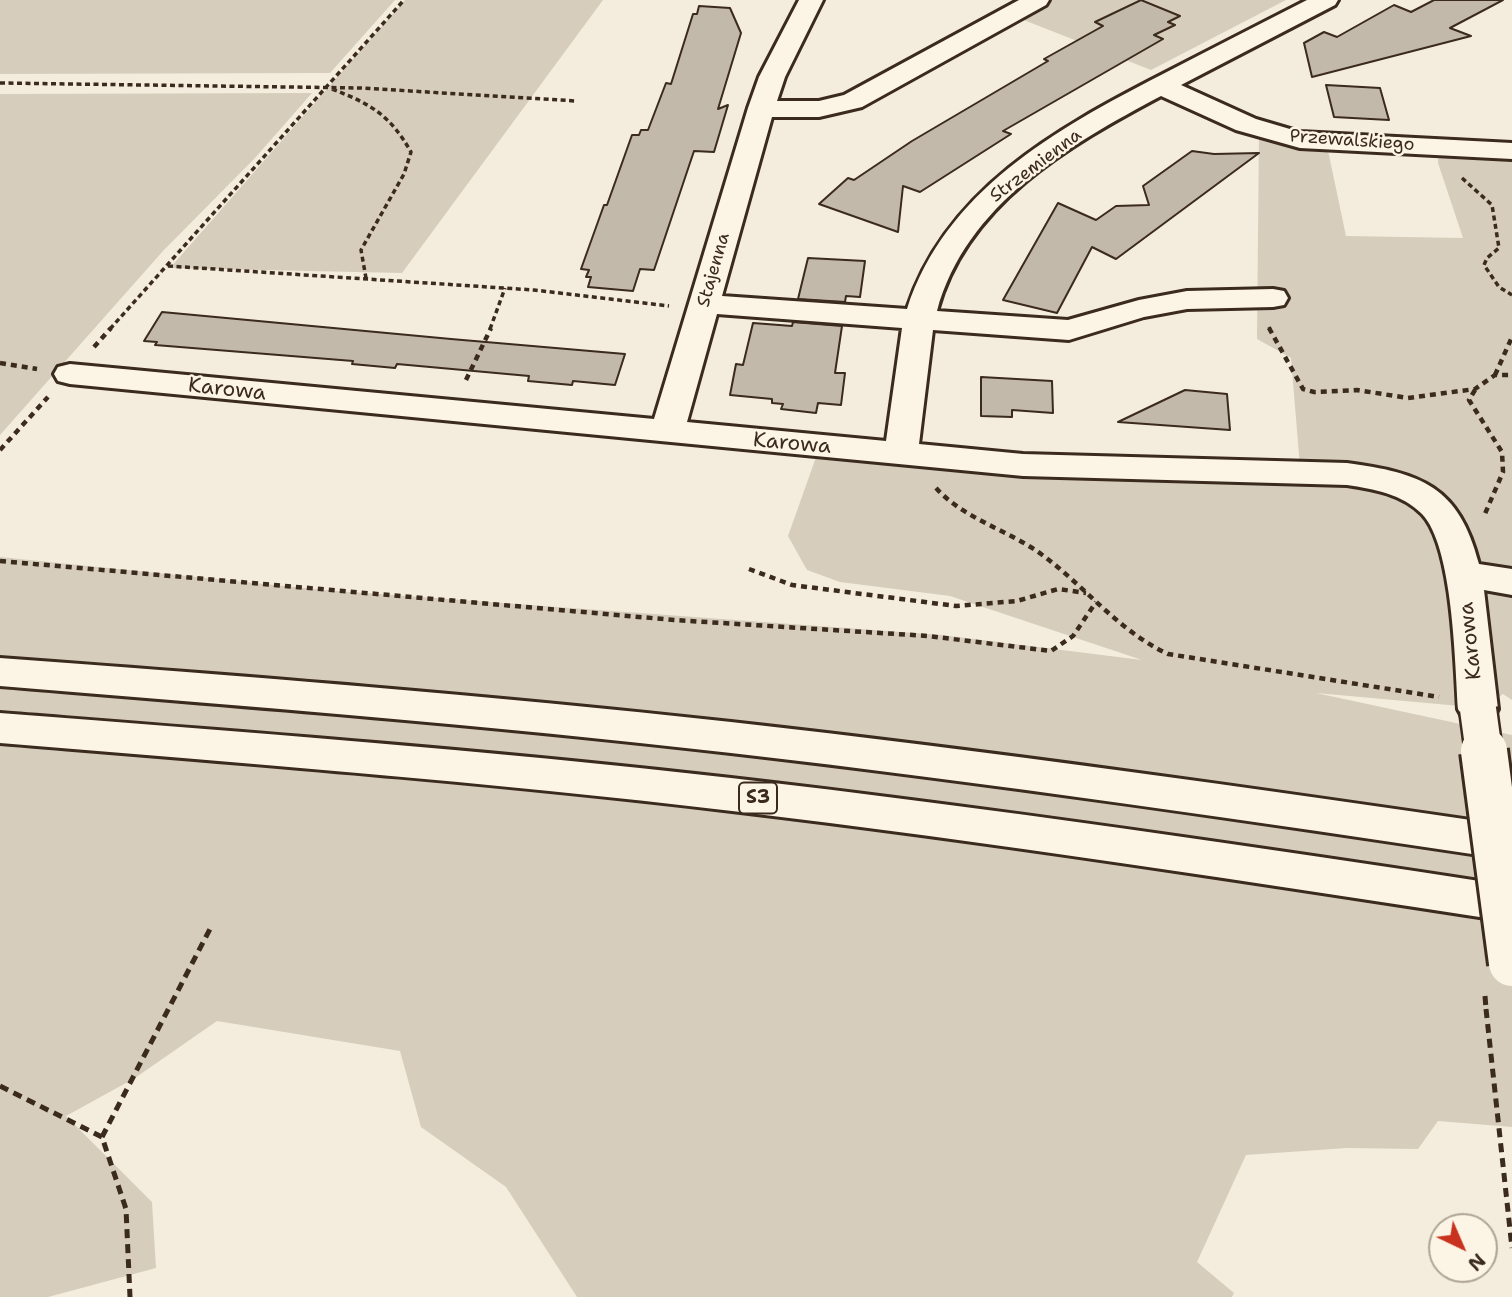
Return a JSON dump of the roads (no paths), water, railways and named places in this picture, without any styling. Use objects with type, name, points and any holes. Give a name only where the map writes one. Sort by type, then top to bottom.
[{"type":"main road","name":"Stajenna","points":[[667,433],[761,108],[772,77],[811,0]]},
{"type":"main road","points":[[761,108],[809,111],[834,109],[1037,0]]},
{"type":"main road","name":"Strzemienna","points":[[914,455],[919,321],[940,262],[981,207],[1049,152],[1086,128],[1326,0]]},
{"type":"main road","name":"Przewalskiego","points":[[1161,86],[1251,128],[1300,140],[1512,151]]},
{"type":"main road","points":[[704,307],[1069,330],[1139,309],[1187,300],[1260,298]]},
{"type":"main road","name":"Karowa","points":[[70,374],[1023,465],[1347,474],[1381,479],[1412,491],[1436,507],[1449,526],[1463,574],[1462,703],[1512,963]]},
{"type":"main road","name":"Karowa","points":[[1463,574],[1512,582]]},
{"type":"main road","points":[[0,673],[327,698],[632,726],[1128,786],[1512,843]]},
{"type":"main road","name":"S3","points":[[0,728],[297,751],[814,804],[1121,845],[1512,904]]}]
